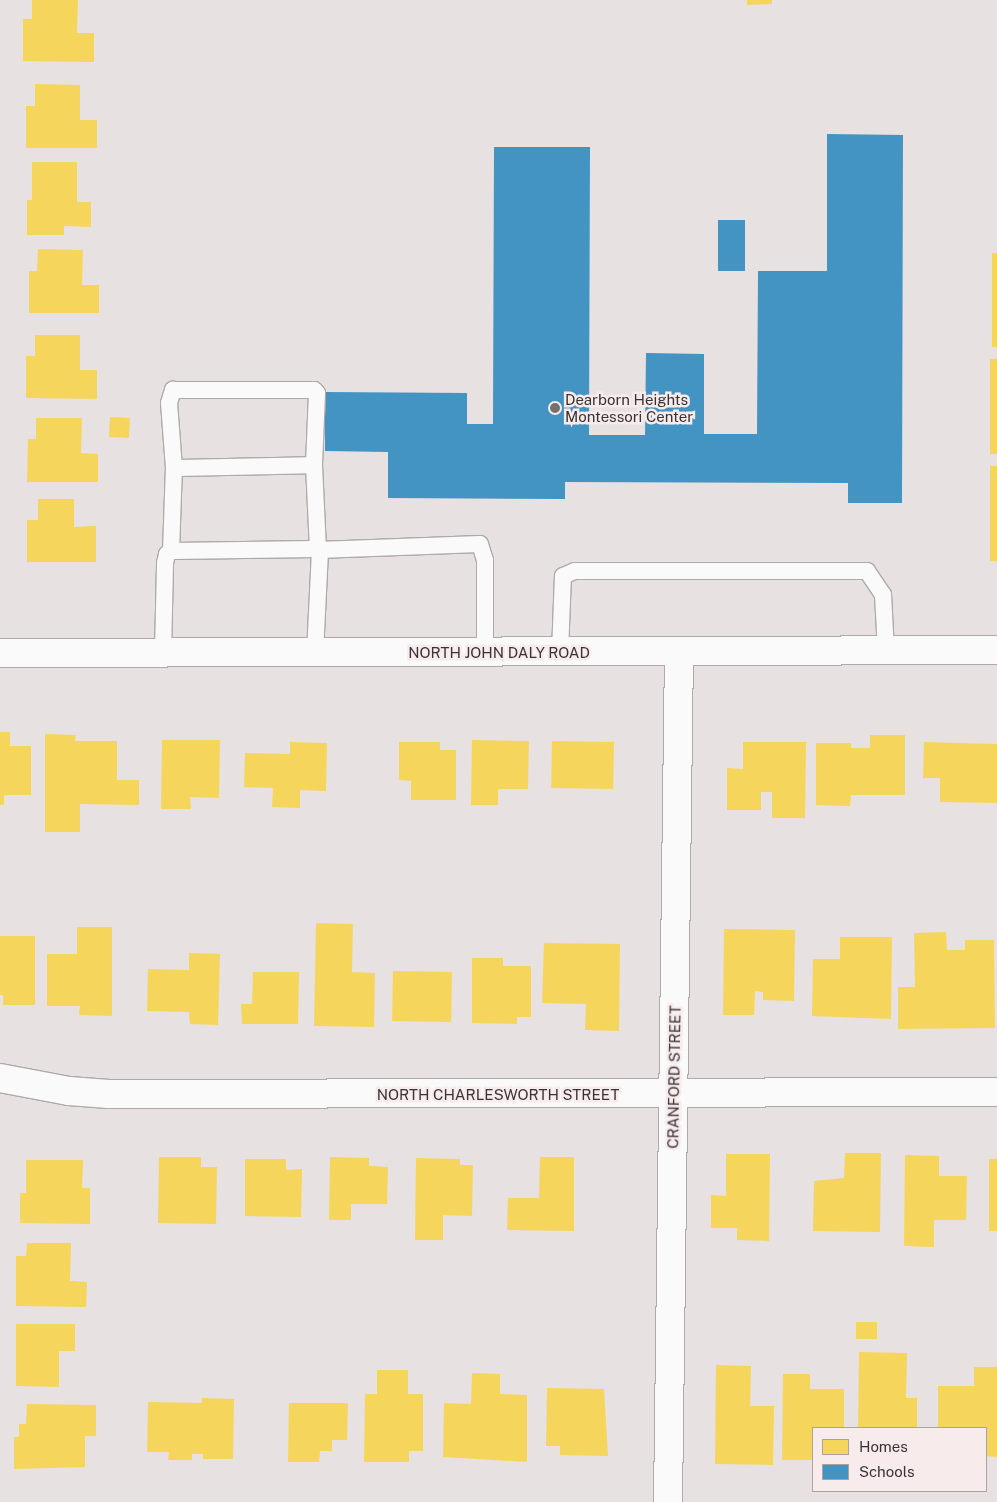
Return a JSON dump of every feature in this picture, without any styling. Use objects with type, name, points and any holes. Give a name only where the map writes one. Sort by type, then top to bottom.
[{"type":"street","name":"NORTH JOHN DALY ROAD","points":[[0,653],[679,653],[997,650]]},
{"type":"street","name":"CRANFORD STREET","points":[[668,1502],[679,653]]},
{"type":"street","name":"NORTH CHARLESWORTH STREET","points":[[0,1078],[69,1091],[110,1094],[674,1095],[997,1092]]},
{"type":"lane","points":[[164,653],[165,563],[171,552],[174,468],[169,403],[173,390],[314,390],[318,394],[314,465],[318,550],[320,552],[315,653]]},
{"type":"lane","points":[[174,468],[314,465]]},
{"type":"lane","points":[[171,552],[318,550],[480,544],[484,560],[485,653]]},
{"type":"lane","points":[[560,653],[563,576],[575,571],[867,571],[883,595],[886,651]]},
{"type":"building: Homes","points":[[32,0],[78,0],[77,33],[94,33],[94,62],[23,61],[23,19],[32,19]]},
{"type":"building: Homes","points":[[747,0],[772,0],[772,4],[747,5]]},
{"type":"building: Homes","points":[[35,84],[80,85],[80,120],[97,120],[97,148],[26,148],[26,106],[35,106]]},
{"type":"building: Homes","points":[[32,162],[77,162],[77,202],[91,202],[91,227],[64,226],[64,235],[27,235],[27,200],[32,200]]},
{"type":"building: Homes","points":[[38,249],[83,250],[82,285],[99,285],[99,313],[29,313],[29,271],[37,271]]},
{"type":"building: Homes","points":[[992,253],[997,253],[997,347],[992,347]]},
{"type":"building: Homes","points":[[35,335],[80,335],[80,370],[97,370],[97,399],[26,398],[26,356],[35,356]]},
{"type":"building: Homes","points":[[990,359],[997,359],[997,454],[990,454]]},
{"type":"building: Homes","points":[[110,417],[130,418],[129,438],[109,437]]},
{"type":"building: Homes","points":[[36,418],[82,418],[81,453],[98,454],[98,482],[27,482],[28,439],[36,439]]},
{"type":"building: Homes","points":[[990,466],[997,466],[997,561],[990,561]]},
{"type":"building: Homes","points":[[38,499],[74,499],[74,527],[96,526],[96,562],[27,562],[27,520],[38,520]]},
{"type":"building: Homes","points":[[0,732],[10,732],[10,746],[31,746],[31,795],[4,795],[4,805],[0,805]]},
{"type":"building: Homes","points":[[45,734],[76,735],[75,741],[117,741],[117,780],[139,780],[139,805],[80,804],[80,832],[45,832]]},
{"type":"building: Homes","points":[[870,735],[905,735],[905,795],[851,795],[850,806],[816,805],[816,743],[851,743],[851,748],[870,748]]},
{"type":"building: Homes","points":[[162,740],[220,740],[219,798],[190,797],[191,809],[161,809]]},
{"type":"building: Homes","points":[[472,740],[529,741],[528,789],[498,789],[498,805],[471,805]]},
{"type":"building: Homes","points":[[552,741],[614,742],[613,789],[551,788]]},
{"type":"building: Homes","points":[[290,742],[327,743],[326,791],[300,790],[300,808],[272,807],[273,788],[244,787],[245,753],[290,754]]},
{"type":"building: Homes","points":[[399,742],[440,742],[440,750],[456,750],[456,800],[411,800],[411,781],[399,780]]},
{"type":"building: Homes","points":[[743,742],[806,742],[805,818],[772,818],[772,792],[761,792],[761,810],[727,810],[727,768],[743,769]]},
{"type":"building: Homes","points":[[924,742],[997,744],[997,803],[940,802],[940,778],[923,778]]},
{"type":"building: Homes","points":[[316,923],[353,924],[352,972],[375,973],[374,1027],[314,1026]]},
{"type":"building: Homes","points":[[77,927],[112,927],[112,1016],[79,1015],[80,1006],[47,1006],[47,954],[77,954]]},
{"type":"building: Homes","points":[[724,929],[795,930],[794,1001],[763,1000],[763,992],[755,991],[754,1015],[723,1015]]},
{"type":"building: Homes","points":[[946,932],[947,950],[965,950],[965,940],[994,940],[995,1028],[898,1029],[898,987],[915,987],[914,933]]},
{"type":"building: Homes","points":[[0,936],[35,936],[35,1005],[3,1005],[3,995],[0,995]]},
{"type":"building: Homes","points":[[840,937],[892,937],[891,1019],[812,1016],[813,959],[840,959]]},
{"type":"building: Homes","points":[[544,943],[620,944],[619,1031],[585,1030],[586,1004],[542,1003]]},
{"type":"building: Homes","points":[[189,953],[220,954],[218,1025],[190,1024],[189,1012],[147,1011],[148,969],[189,970]]},
{"type":"building: Homes","points":[[472,958],[503,958],[503,966],[531,966],[531,1017],[517,1017],[517,1024],[472,1023]]},
{"type":"building: Homes","points":[[393,971],[452,972],[451,1022],[392,1021]]},
{"type":"building: Homes","points":[[253,972],[299,972],[298,1024],[242,1024],[241,1004],[252,1004]]},
{"type":"building: Homes","points":[[845,1153],[881,1153],[880,1232],[813,1231],[814,1181],[844,1178]]},
{"type":"building: Homes","points":[[726,1154],[770,1154],[769,1241],[737,1240],[737,1228],[711,1228],[711,1195],[726,1196]]},
{"type":"building: Homes","points":[[905,1155],[939,1156],[939,1176],[967,1176],[966,1220],[934,1220],[934,1247],[904,1246]]},
{"type":"building: Homes","points":[[159,1157],[201,1157],[201,1167],[217,1167],[216,1224],[158,1223]]},
{"type":"building: Homes","points":[[330,1157],[369,1158],[369,1166],[388,1167],[387,1204],[351,1204],[351,1220],[329,1220]]},
{"type":"building: Homes","points":[[540,1157],[574,1157],[574,1231],[507,1230],[508,1198],[539,1198]]},
{"type":"building: Homes","points":[[416,1158],[460,1159],[460,1165],[473,1165],[472,1216],[443,1215],[443,1240],[415,1240]]},
{"type":"building: Homes","points":[[245,1159],[286,1159],[286,1170],[302,1169],[301,1217],[245,1216]]},
{"type":"building: Homes","points":[[989,1159],[997,1159],[997,1231],[989,1231]]},
{"type":"building: Homes","points":[[26,1160],[83,1160],[82,1188],[90,1188],[90,1224],[20,1223],[20,1193],[26,1193]]},
{"type":"building: Homes","points":[[27,1243],[71,1243],[70,1281],[87,1282],[86,1307],[16,1306],[16,1256],[26,1256]]},
{"type":"building: Homes","points":[[856,1322],[877,1322],[877,1339],[856,1339]]},
{"type":"building: Homes","points":[[16,1324],[75,1324],[75,1351],[59,1351],[59,1387],[16,1386]]},
{"type":"building: Homes","points":[[859,1352],[907,1353],[906,1398],[917,1398],[917,1427],[858,1427]]},
{"type":"building: Homes","points":[[716,1365],[751,1366],[750,1406],[774,1406],[773,1465],[715,1464]]},
{"type":"building: Homes","points":[[974,1367],[997,1367],[997,1457],[987,1456],[987,1427],[938,1427],[938,1386],[974,1386]]},
{"type":"building: Homes","points":[[377,1370],[408,1370],[408,1394],[423,1394],[423,1451],[409,1451],[409,1462],[364,1462],[365,1394],[377,1394]]},
{"type":"building: Homes","points":[[472,1373],[500,1374],[500,1394],[527,1395],[527,1462],[443,1457],[444,1403],[471,1404]]},
{"type":"building: Homes","points":[[783,1374],[810,1374],[810,1389],[844,1389],[844,1427],[812,1427],[812,1460],[782,1460]]},
{"type":"building: Homes","points":[[547,1388],[604,1389],[608,1456],[560,1455],[560,1446],[546,1446]]},
{"type":"building: Homes","points":[[202,1398],[234,1399],[233,1459],[203,1459],[203,1454],[192,1454],[192,1460],[168,1460],[169,1452],[147,1452],[148,1402],[202,1403]]},
{"type":"building: Homes","points":[[289,1403],[348,1403],[347,1440],[332,1440],[332,1451],[320,1451],[319,1462],[288,1462]]},
{"type":"building: Homes","points":[[27,1404],[96,1405],[96,1436],[85,1436],[85,1467],[14,1469],[14,1437],[19,1437],[19,1424],[26,1424]]},
{"type":"building: Schools","points":[[827,134],[903,135],[902,503],[848,503],[848,483],[565,482],[565,499],[388,498],[388,452],[325,451],[325,392],[467,393],[467,424],[493,424],[494,147],[590,147],[589,435],[645,435],[646,353],[704,354],[704,434],[757,434],[758,271],[827,271]]},
{"type":"building: Schools","points":[[718,220],[745,220],[745,271],[718,271]]},
{"type":"place","name":"Dearborn Heights Montessori Center","points":[[555,408]]}]
